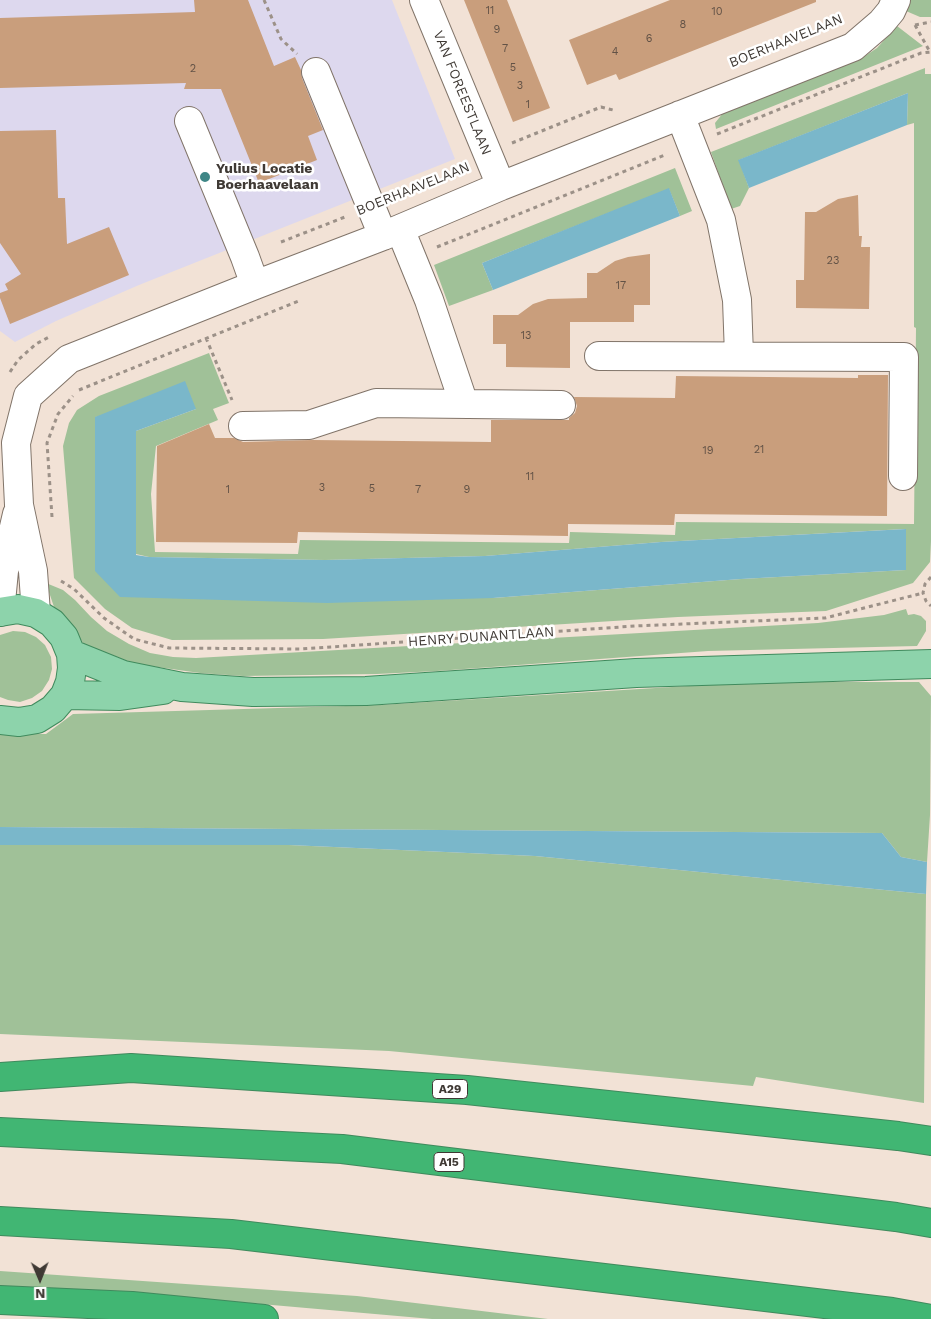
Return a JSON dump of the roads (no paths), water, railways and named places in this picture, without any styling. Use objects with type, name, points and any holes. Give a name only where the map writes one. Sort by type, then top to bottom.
[{"type":"highway","name":"A29","points":[[0,1077],[131,1068],[467,1090],[931,1141]]},
{"type":"highway","name":"A15","points":[[0,1132],[342,1149],[896,1216],[931,1223]]},
{"type":"highway","points":[[0,1221],[231,1234],[892,1312],[931,1319]]},
{"type":"highway","points":[[0,1300],[132,1306],[264,1319]]},
{"type":"main road","points":[[0,612],[18,609],[36,613],[52,623],[64,637],[71,654],[72,668],[70,682],[64,695],[53,709],[37,719],[19,722],[0,720]]},
{"type":"main road","points":[[71,654],[123,675],[182,687],[253,692],[366,691],[636,673],[925,664]]},
{"type":"main road","points":[[64,695],[120,696],[182,687]]},
{"type":"street","name":"VAN FOREESTLAAN","points":[[424,0],[501,186]]},
{"type":"street","points":[[0,612],[16,443],[28,396],[69,359],[853,47],[881,23],[891,11],[896,0]]},
{"type":"street","points":[[316,72],[371,207],[412,257],[429,300],[464,404]]},
{"type":"street","points":[[680,115],[721,220],[737,300],[739,355]]},
{"type":"street","points":[[189,121],[255,285]]},
{"type":"street","points":[[599,356],[904,357],[903,476]]},
{"type":"street","points":[[243,426],[309,425],[376,403],[561,405]]},
{"type":"street","points":[[9,506],[33,571],[36,613]]},
{"type":"water","points":[[908,93],[907,125],[749,188],[738,160]]},
{"type":"water","points":[[669,188],[680,216],[493,290],[482,263]]},
{"type":"water","points":[[185,381],[196,409],[136,431],[136,555],[149,557],[325,560],[485,556],[661,542],[906,529],[906,570],[741,579],[493,598],[327,603],[120,597],[95,571],[95,417]]},
{"type":"water","points":[[0,827],[882,833],[901,857],[927,862],[926,894],[535,856],[289,845],[0,845]]},
{"type":"place","name":"Yulius Locatie Boerhaavelaan","points":[[205,177]]}]
